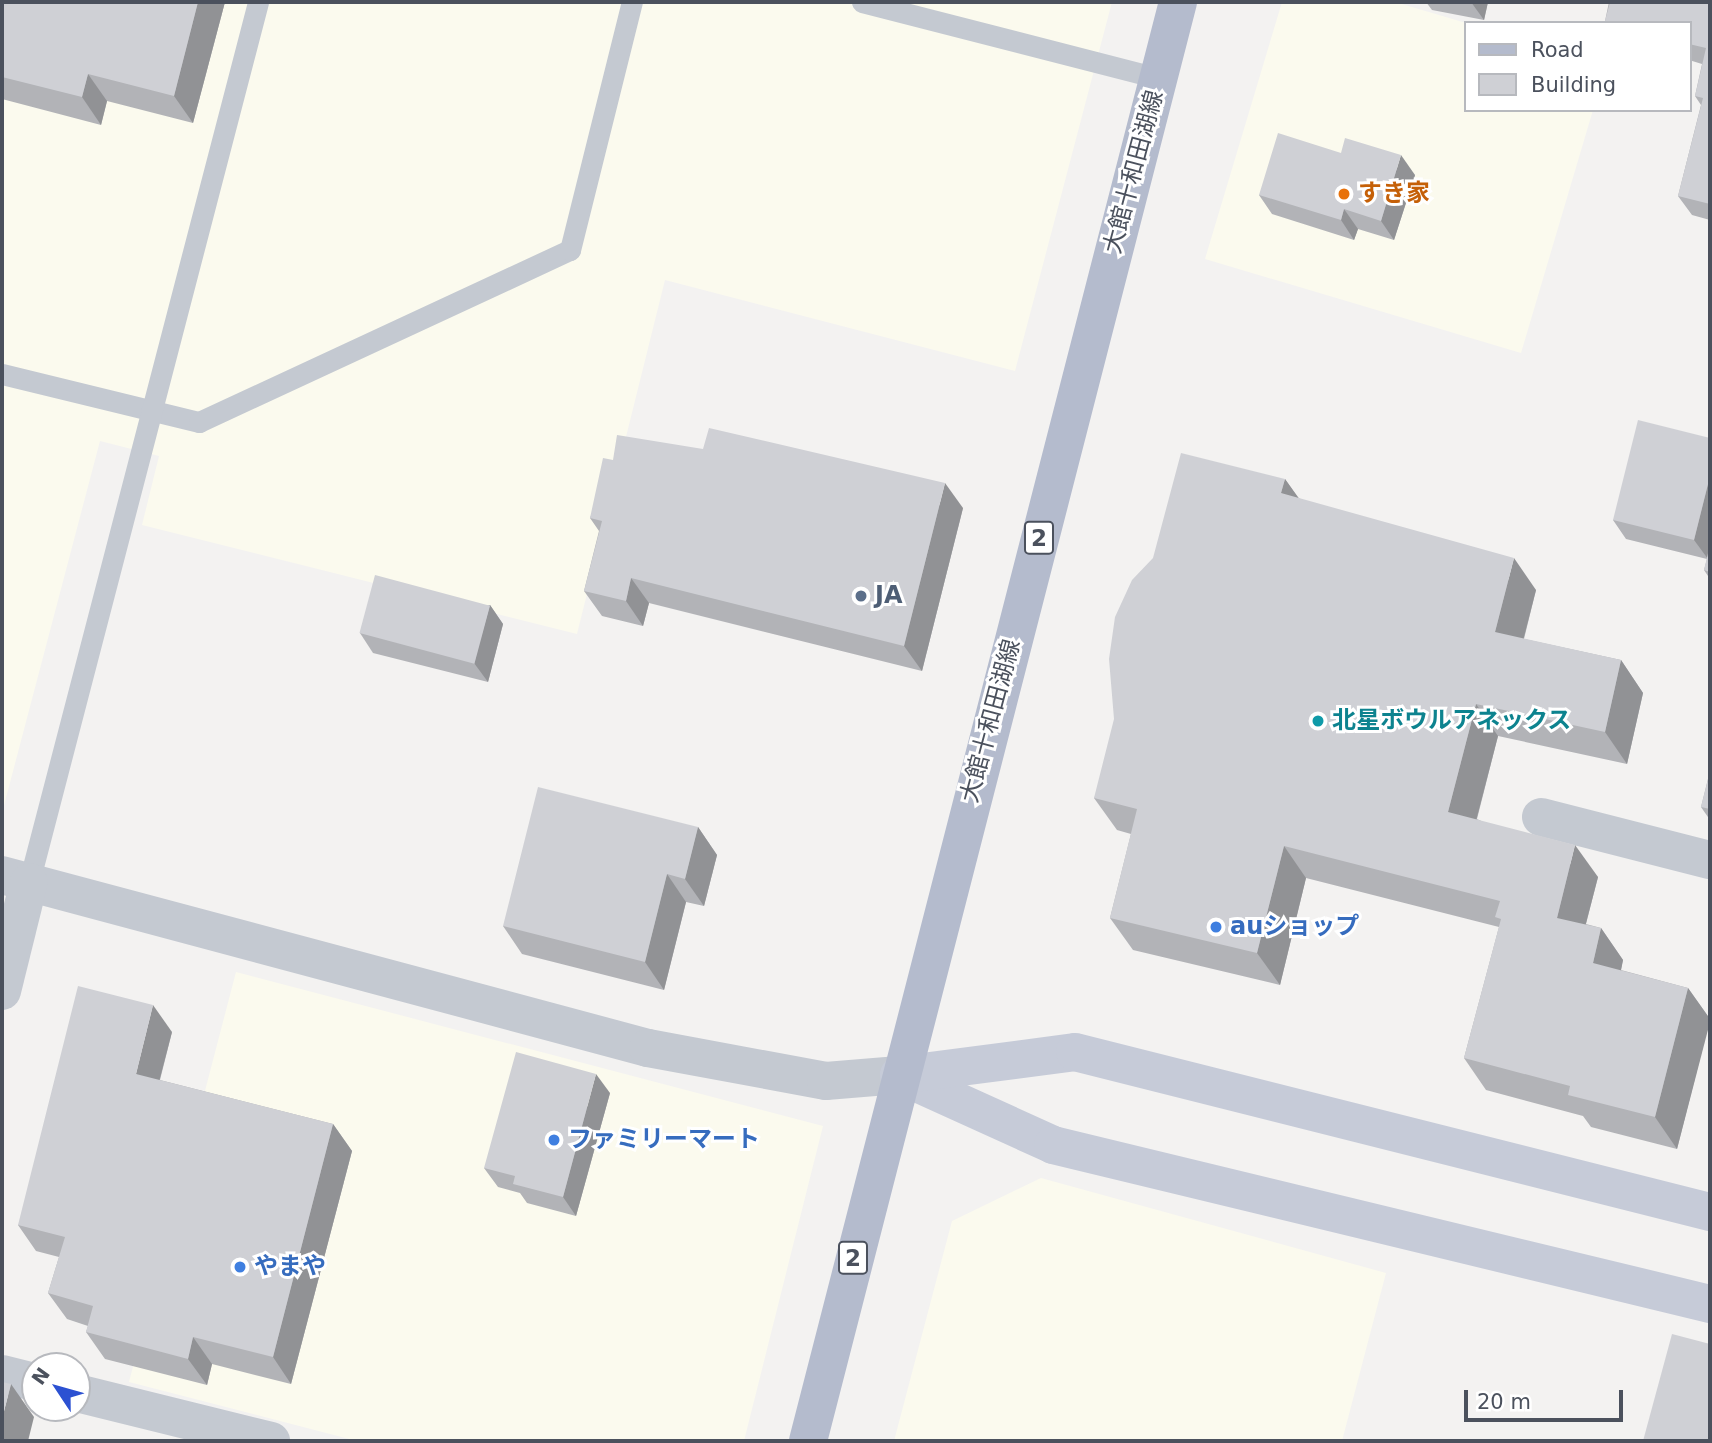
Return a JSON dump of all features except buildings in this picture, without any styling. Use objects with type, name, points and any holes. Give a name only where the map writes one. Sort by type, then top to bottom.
[{"type":"main road","name":"大館十和田湖線","points":[[808,1441],[899,1075],[1178,2]]},
{"type":"street","points":[[1541,817],[1710,860]]},
{"type":"street","points":[[2,991],[15,879],[648,1048],[826,1080],[899,1075],[1075,1052],[1710,1212]]},
{"type":"street","points":[[899,1075],[1053,1145],[1710,1304]]},
{"type":"street","points":[[2,1374],[21,1379]]},
{"type":"street","points":[[91,1396],[271,1441]]},
{"type":"lane","points":[[15,879],[152,412],[258,2]]},
{"type":"lane","points":[[2,374],[199,422],[211,419],[570,250],[632,2]]},
{"type":"lane","points":[[862,2],[1158,78]]},
{"type":"shaded area","points":[[2,2],[1112,2],[1015,371],[665,280],[577,634],[142,525],[159,456],[100,441],[2,813]]},
{"type":"shaded area","points":[[1282,2],[1395,2],[1464,22],[1464,112],[1592,112],[1521,353],[1205,259]]},
{"type":"shaded area","points":[[236,972],[823,1126],[744,1441],[357,1441],[129,1382]]},
{"type":"shaded area","points":[[1041,1178],[1386,1273],[1342,1441],[894,1441],[952,1221]]},
{"type":"place","name":"すき家","points":[[1344,194]]},
{"type":"place","name":"JA","points":[[861,596]]},
{"type":"place","name":"北星ボウルアネックス","points":[[1318,721]]},
{"type":"place","name":"auショップ","points":[[1216,927]]},
{"type":"place","name":"ファミリーマート","points":[[554,1140]]},
{"type":"place","name":"やまや","points":[[240,1267]]}]
